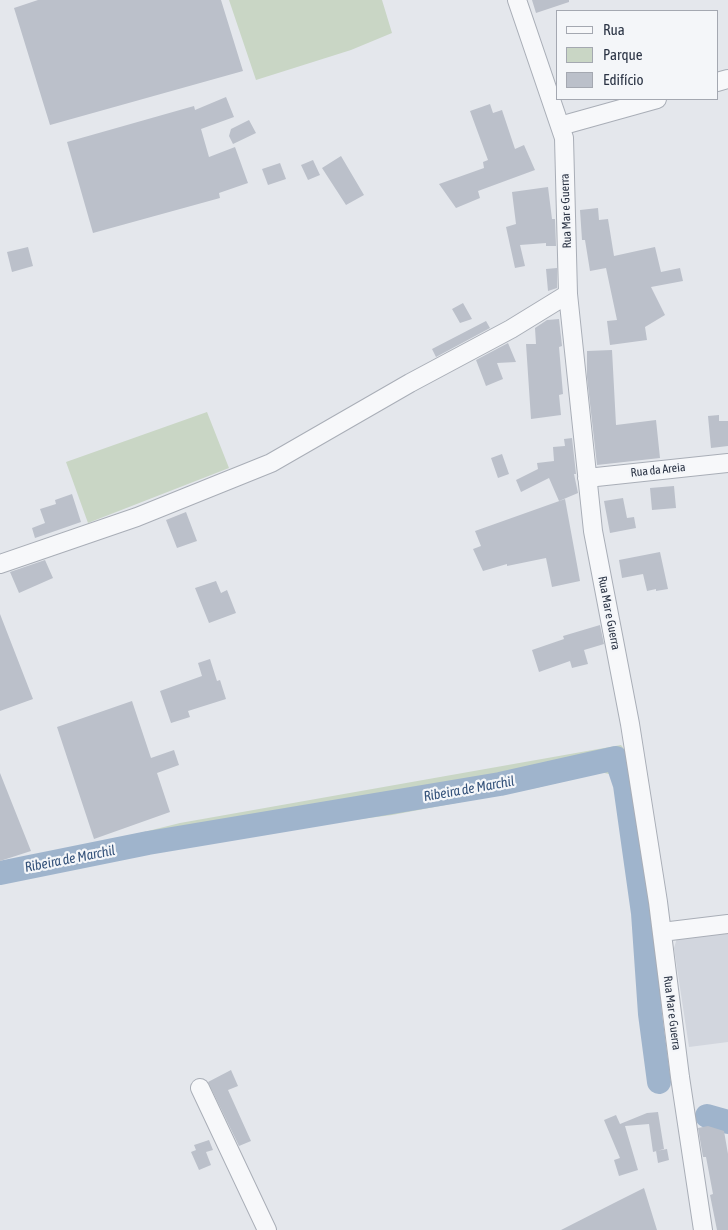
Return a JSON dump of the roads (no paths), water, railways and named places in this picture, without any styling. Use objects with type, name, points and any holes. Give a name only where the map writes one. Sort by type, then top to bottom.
[{"type":"street","name":"Rua Mar e Guerra","points":[[517,0],[564,138],[568,294],[593,531],[630,724],[662,932],[680,1077],[703,1230]]},
{"type":"street","points":[[560,126],[653,100]]},
{"type":"street","points":[[0,564],[137,517],[271,463],[568,294]]},
{"type":"street","name":"Rua da Areia","points":[[587,478],[728,463]]},
{"type":"street","points":[[662,932],[728,924]]},
{"type":"street","points":[[200,1088],[266,1230]]},
{"type":"waterway","name":"Ribeira de Marchil","points":[[0,873],[148,843],[500,784],[616,758],[625,785],[643,913],[650,1014],[659,1082]]},
{"type":"waterway","points":[[707,1116],[728,1122]]}]
